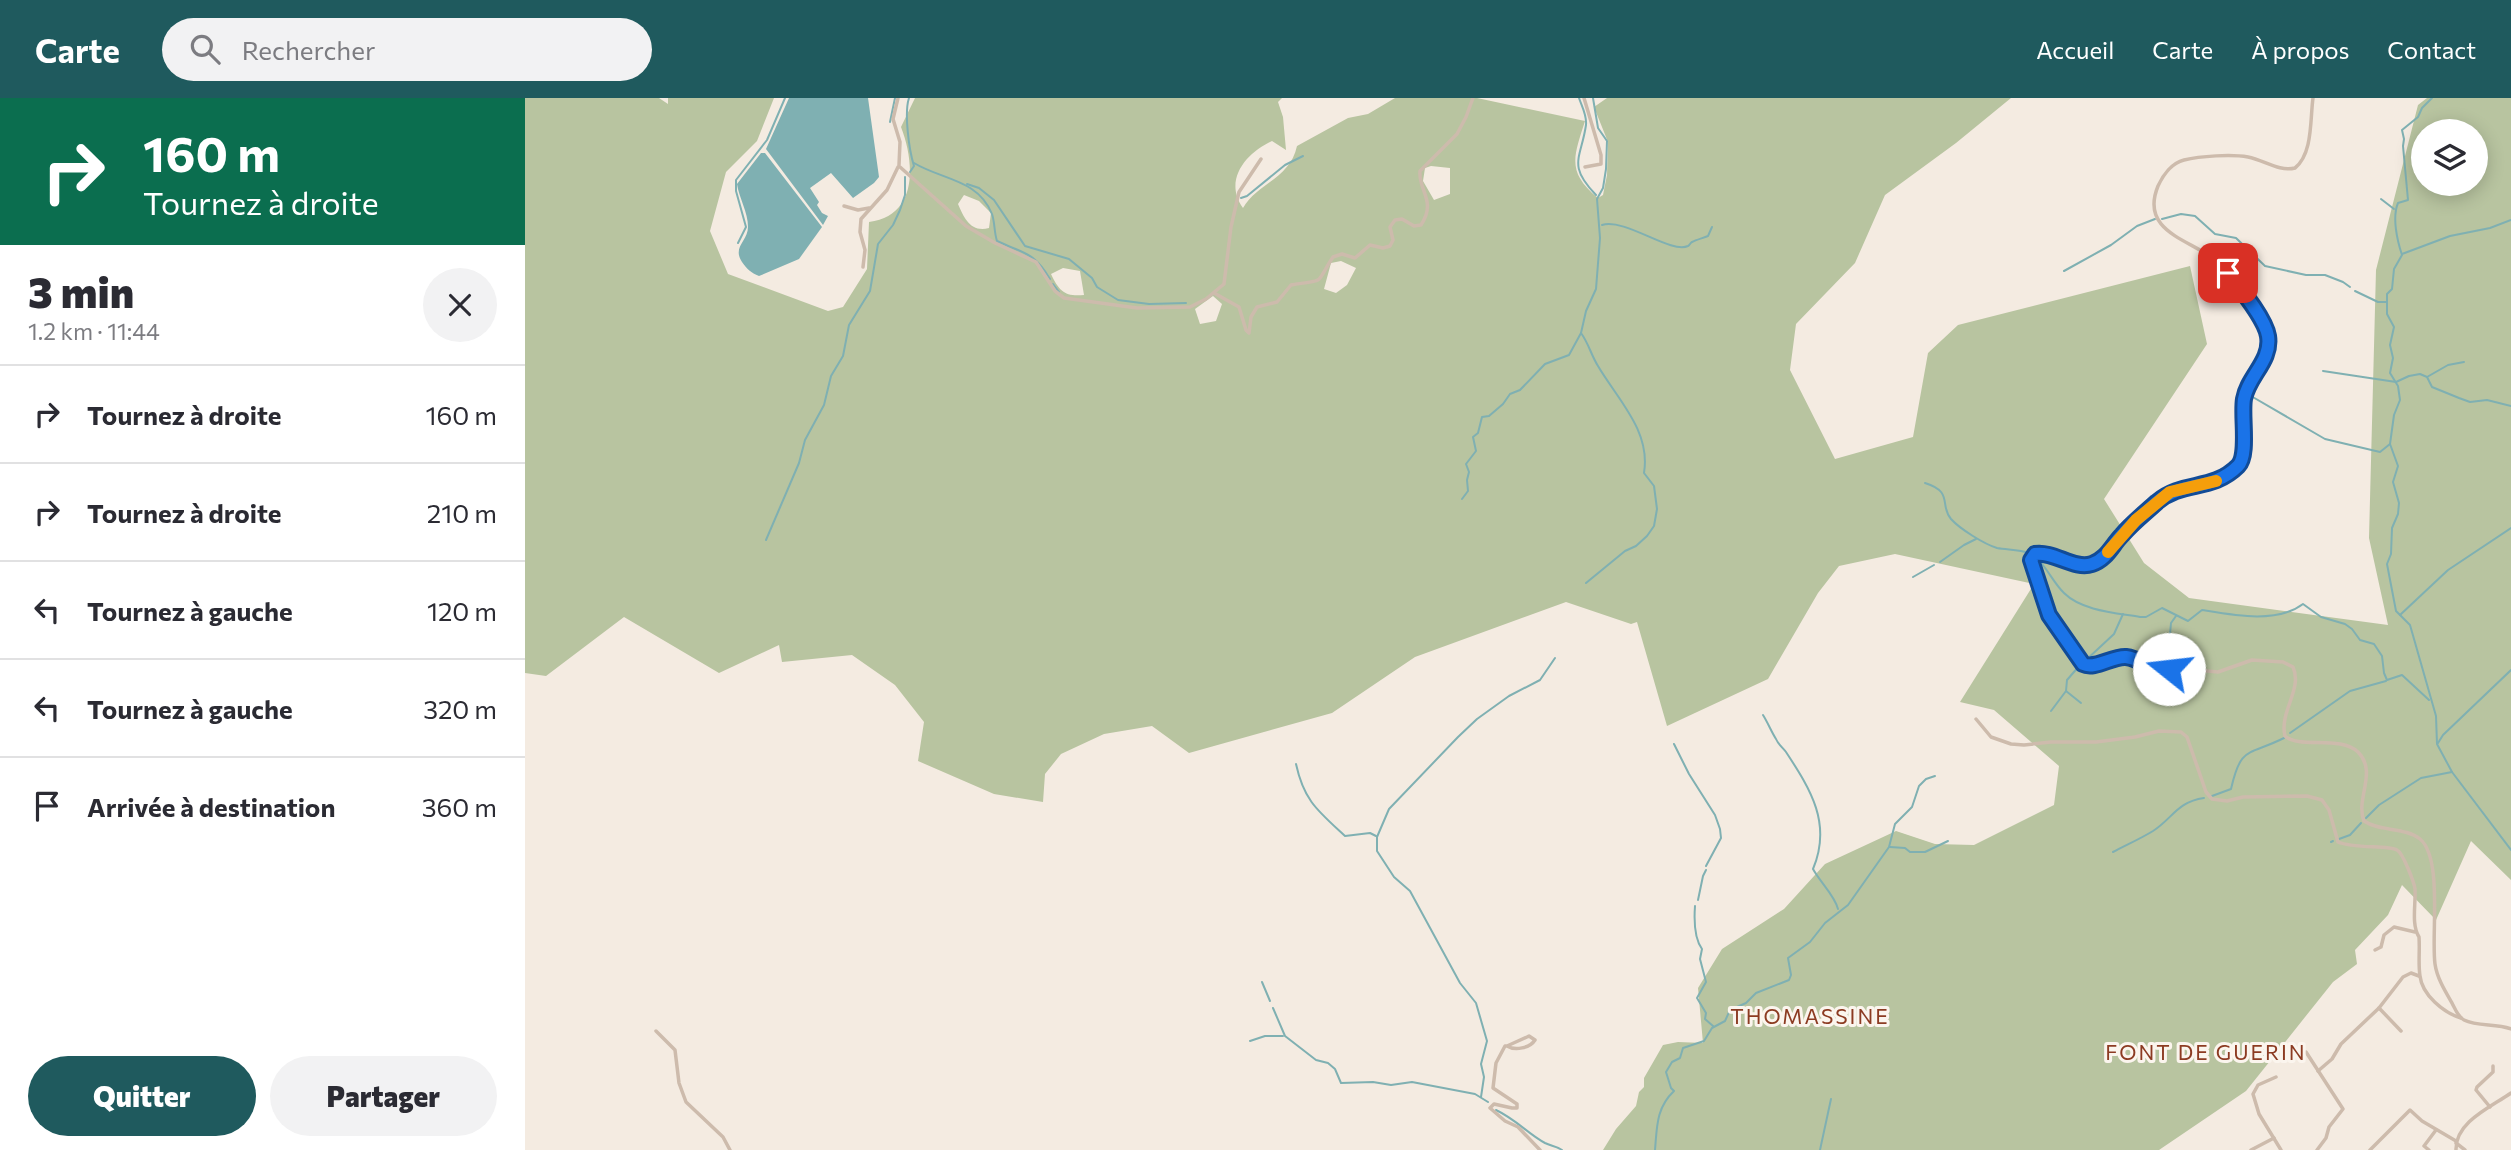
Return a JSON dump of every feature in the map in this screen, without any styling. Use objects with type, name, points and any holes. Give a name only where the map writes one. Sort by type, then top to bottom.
[{"type":"street","points":[[863,267],[866,250],[860,232],[861,221],[888,188],[899,166],[900,142],[893,121],[898,98]]},
{"type":"street","points":[[1214,293],[1239,307],[1245,330],[1249,333],[1251,317],[1257,307],[1277,302],[1291,285],[1311,284],[1321,279],[1333,257],[1342,254],[1355,258],[1370,245],[1383,248],[1390,246],[1393,240],[1390,227],[1394,220],[1402,219],[1414,226],[1422,224],[1428,200],[1420,171],[1457,134],[1467,117],[1472,98]]},
{"type":"street","points":[[1584,98],[1601,155],[1601,164],[1585,167]]},
{"type":"street","points":[[2313,98],[2306,150],[2295,168],[2283,169],[2247,156],[2186,160],[2171,168],[2157,190],[2155,199],[2158,220],[2170,234],[2223,266],[2267,331],[2264,361],[2246,393],[2242,424],[2244,453],[2241,462],[2213,482],[2170,492],[2129,527],[2106,555],[2093,564],[2081,564],[2039,553],[2031,560],[2049,615],[2086,666],[2126,657],[2159,671],[2176,668],[2218,672],[2252,660],[2283,662],[2293,667],[2296,680],[2284,727],[2285,736],[2291,740],[2320,741],[2356,750],[2366,770],[2361,813],[2364,821],[2414,836],[2424,843],[2434,880],[2436,968],[2442,986],[2461,1018]]},
{"type":"street","points":[[899,166],[966,226],[986,239],[1036,262],[1055,291],[1064,298],[1137,308],[1181,308],[1194,306],[1214,293],[1226,278],[1231,227],[1239,192],[1261,159]]},
{"type":"street","points":[[844,205],[858,210],[873,206]]},
{"type":"street","points":[[1976,719],[1991,737],[2032,746],[2051,742],[2096,742],[2135,737],[2154,731],[2181,732],[2187,737],[2206,792],[2212,799],[2227,801],[2242,797],[2263,799],[2297,796],[2320,798],[2328,807],[2336,839],[2340,843],[2395,849],[2400,852],[2414,885],[2420,978]]},
{"type":"street","points":[[2375,950],[2383,945],[2384,935],[2392,928],[2415,932]]},
{"type":"street","points":[[2318,1071],[2332,1059],[2341,1044],[2379,1008],[2403,977],[2414,973],[2448,1014],[2511,1029]]},
{"type":"street","points":[[2379,1008],[2400,1031]]},
{"type":"street","points":[[656,1031],[675,1050],[678,1083],[686,1102],[723,1137],[730,1150]]},
{"type":"street","points":[[1507,1045],[1516,1049],[1532,1044],[1534,1039],[1528,1037],[1507,1045],[1496,1063],[1493,1087],[1518,1107],[1494,1104],[1490,1108],[1518,1127],[1541,1150]]},
{"type":"street","points":[[2305,1052],[2343,1110],[2330,1126],[2326,1138],[2317,1150]]},
{"type":"street","points":[[2491,1107],[2476,1090],[2493,1072],[2493,1066]]},
{"type":"street","points":[[2276,1077],[2258,1085],[2253,1091],[2257,1110],[2281,1150]]},
{"type":"street","points":[[2456,1150],[2456,1142],[2463,1129],[2511,1093]]},
{"type":"street","points":[[2370,1150],[2410,1110],[2465,1150]]},
{"type":"street","points":[[2429,1150],[2423,1148],[2436,1130]]},
{"type":"street","points":[[2251,1150],[2274,1138]]},
{"type":"green space","points":[[525,98],[659,98],[668,104],[668,98],[774,98],[757,141],[726,172],[710,231],[728,274],[828,311],[843,307],[867,269],[869,222],[885,218],[897,210],[904,199],[909,186],[910,171],[901,127],[915,98],[1282,98],[1278,102],[1283,117],[1286,150],[1272,141],[1262,146],[1240,168],[1235,187],[1243,208],[1256,192],[1288,166],[1297,146],[1348,118],[1368,114],[1395,98],[1477,98],[1585,121],[1575,163],[1581,180],[1598,198],[1603,195],[1607,175],[1608,142],[1594,107],[1607,98],[2011,98],[1956,143],[1885,195],[1855,263],[1796,324],[1790,370],[1835,459],[1913,437],[1928,353],[1958,325],[2190,266],[2207,344],[2104,499],[2144,563],[2189,598],[2388,625],[2369,538],[2376,270],[2411,132],[2411,196],[2488,196],[2488,119],[2414,119],[2418,105],[2427,98],[2511,98],[2511,880],[2471,841],[2436,920],[2402,885],[2388,915],[2355,950],[2357,964],[2333,982],[2246,1091],[2159,1150],[1603,1150],[1616,1129],[1636,1106],[1639,1092],[1644,1087],[1644,1078],[1663,1045],[1678,1042],[1703,1043],[1698,988],[1722,949],[1784,909],[1825,864],[1896,831],[1935,844],[1974,845],[2054,805],[2059,766],[1994,710],[1960,702],[2034,584],[1895,554],[1839,566],[1818,593],[1768,679],[1667,726],[1637,622],[1631,624],[1566,602],[1415,657],[1332,713],[1189,753],[1152,726],[1104,734],[1061,754],[1045,774],[1043,802],[994,794],[918,761],[924,722],[895,685],[852,655],[782,662],[779,645],[719,673],[624,617],[546,676],[525,673]],"holes":[[[1425,168],[1450,168],[1450,194],[1434,200],[1423,181]],[[964,195],[979,201],[991,213],[989,228],[973,226],[958,204]],[[1341,261],[1356,268],[1347,285],[1336,293],[1324,289],[1331,263]],[[1063,268],[1080,271],[1084,295],[1067,294],[1060,289],[1051,274]],[[1213,296],[1222,304],[1216,321],[1200,324],[1195,309]]]},
{"type":"water","points":[[789,98],[868,98],[879,177],[853,198],[831,173],[810,188],[822,213],[828,216],[823,225],[766,149]]},
{"type":"water","points":[[761,153],[765,153],[822,227],[799,259],[759,276],[747,269],[739,257],[748,227],[737,184]]},
{"type":"waterway","points":[[738,243],[746,227],[736,191],[736,180],[767,140],[785,98]]},
{"type":"waterway","points":[[890,122],[895,98]]},
{"type":"waterway","points":[[909,98],[908,132],[914,166],[910,172]]},
{"type":"waterway","points":[[1579,98],[1586,121],[1579,154],[1579,169],[1581,176],[1596,195]]},
{"type":"waterway","points":[[1586,583],[1647,536],[1654,526],[1657,509],[1654,486],[1644,473],[1643,443],[1638,430],[1581,333],[1586,311],[1596,289],[1600,238],[1597,199],[1603,188],[1606,169],[1607,141],[1598,128],[1593,98]]},
{"type":"waterway","points":[[2432,98],[2422,108],[2418,117],[2402,130],[2408,200],[2398,203],[2396,209],[2396,229],[2402,255],[2394,269],[2392,289],[2387,294],[2387,314],[2394,327],[2390,345],[2393,358],[2390,373],[2398,386],[2400,400],[2394,415],[2390,444],[2398,466],[2393,482],[2399,503],[2387,564],[2396,611],[2410,625],[2436,716],[2437,744],[2452,772],[2511,850]]},
{"type":"waterway","points":[[1241,198],[1285,165],[1303,156]]},
{"type":"waterway","points":[[914,163],[969,187],[978,194],[992,214],[997,241],[1033,258],[1050,279]]},
{"type":"waterway","points":[[766,540],[799,463],[805,440],[824,405],[831,376],[843,356],[849,325],[870,291],[878,244],[893,225],[900,210],[905,195],[905,177]]},
{"type":"waterway","points":[[967,184],[979,188],[994,200],[1025,246],[1069,259],[1092,278],[1097,287],[1118,300],[1149,304],[1186,303]]},
{"type":"waterway","points":[[2381,199],[2394,209]]},
{"type":"waterway","points":[[2162,219],[2181,214],[2195,216],[2215,234],[2236,238],[2265,266],[2306,275],[2325,275],[2350,287]]},
{"type":"waterway","points":[[2064,271],[2111,245],[2137,226],[2155,219]]},
{"type":"waterway","points":[[2402,254],[2450,236],[2490,228],[2511,220]]},
{"type":"waterway","points":[[1602,225],[1623,226],[1680,247],[1708,236],[1712,227]]},
{"type":"waterway","points":[[1053,284],[1059,292]]},
{"type":"waterway","points":[[2355,291],[2378,302],[2386,302]]},
{"type":"waterway","points":[[1462,499],[1468,491],[1469,472],[1466,464],[1476,451],[1473,437],[1478,433],[1482,417],[1489,416],[1510,394],[1520,390],[1545,364],[1569,355],[1581,333]]},
{"type":"waterway","points":[[2427,377],[2448,365],[2464,362]]},
{"type":"waterway","points":[[2323,371],[2396,382],[2420,374],[2427,377],[2432,387],[2470,402],[2487,400],[2511,406]]},
{"type":"waterway","points":[[2251,396],[2325,439],[2380,452],[2390,444]]},
{"type":"waterway","points":[[1925,483],[1940,490],[1948,514],[1960,527],[1997,548],[2034,556],[2064,593],[2080,604],[2140,617],[2146,617],[2162,608],[2188,621],[2202,610],[2240,616],[2268,616],[2292,610],[2303,604],[2321,617],[2345,624],[2360,640],[2374,644],[2382,656],[2387,680],[2402,675],[2429,700]]},
{"type":"waterway","points":[[2400,615],[2448,570],[2511,528]]},
{"type":"waterway","points":[[1940,562],[1976,539]]},
{"type":"waterway","points":[[1913,577],[1934,565]]},
{"type":"waterway","points":[[2085,661],[2114,634],[2123,614]]},
{"type":"waterway","points":[[2170,634],[2171,623],[2176,616]]},
{"type":"waterway","points":[[1481,1097],[1484,1077],[1481,1064],[1487,1041],[1476,1003],[1460,983],[1410,891],[1394,877],[1377,851],[1377,837],[1389,809],[1458,737],[1477,719],[1509,696],[1540,680],[1555,658]]},
{"type":"waterway","points":[[2051,711],[2066,691],[2067,680],[2080,665]]},
{"type":"waterway","points":[[2438,743],[2443,735],[2511,670]]},
{"type":"waterway","points":[[2290,733],[2350,691],[2386,681]]},
{"type":"waterway","points":[[2066,691],[2081,703]]},
{"type":"waterway","points":[[1763,715],[1811,794],[1820,837],[1813,869],[1838,909]]},
{"type":"waterway","points":[[2212,796],[2231,789],[2238,765],[2243,758],[2284,738]]},
{"type":"waterway","points":[[1674,744],[1715,815],[1720,829],[1721,838],[1706,866]]},
{"type":"waterway","points":[[1296,764],[1303,787],[1313,804],[1345,836],[1370,833],[1376,836]]},
{"type":"waterway","points":[[2366,818],[2379,805],[2421,778],[2452,772]]},
{"type":"waterway","points":[[1655,1150],[1661,1111],[1674,1091],[1666,1072],[1672,1062],[1680,1058],[1683,1048],[1704,1041],[1712,1028],[1725,1021],[1730,1010],[1746,1003],[1756,993],[1789,980],[1791,975],[1788,958],[1810,942],[1825,923],[1848,905],[1889,847],[1895,824],[1912,807],[1919,786],[1926,779],[1935,776]]},
{"type":"waterway","points":[[2113,852],[2153,831],[2187,803],[2204,798]]},
{"type":"waterway","points":[[2339,839],[2350,835],[2361,823]]},
{"type":"waterway","points":[[1890,847],[1905,848],[1910,852],[1925,852],[1948,841]]},
{"type":"waterway","points":[[1698,900],[1706,870]]},
{"type":"waterway","points":[[1695,906],[1695,929],[1702,949],[1700,959],[1706,982],[1697,998],[1706,1013],[1705,1019],[1713,1026]]},
{"type":"waterway","points":[[1262,982],[1270,1001]]},
{"type":"waterway","points":[[1273,1008],[1285,1036],[1316,1060],[1328,1063],[1335,1069],[1341,1083],[1373,1082],[1391,1085],[1412,1082],[1475,1094],[1488,1102]]},
{"type":"waterway","points":[[1250,1041],[1265,1036],[1283,1036]]},
{"type":"waterway","points":[[1820,1150],[1831,1099]]},
{"type":"waterway","points":[[1496,1110],[1545,1143],[1562,1150]]},
{"type":"slow traffic","points":[[2108,552],[2136,520],[2170,492],[2216,481]]},
{"type":"district","name":"THOMASSINE","points":[[1810,1017]]},
{"type":"district","name":"FONT DE GUERIN","points":[[2206,1053]]},
{"type":"route","points":[[2169,669],[2155,670],[2126,657],[2091,666],[2083,664],[2049,615],[2031,560],[2035,554],[2042,553],[2081,564],[2093,564],[2106,555],[2136,520],[2170,492],[2213,482],[2241,462],[2244,453],[2242,424],[2246,393],[2264,361],[2268,340],[2264,325],[2228,273]]}]
